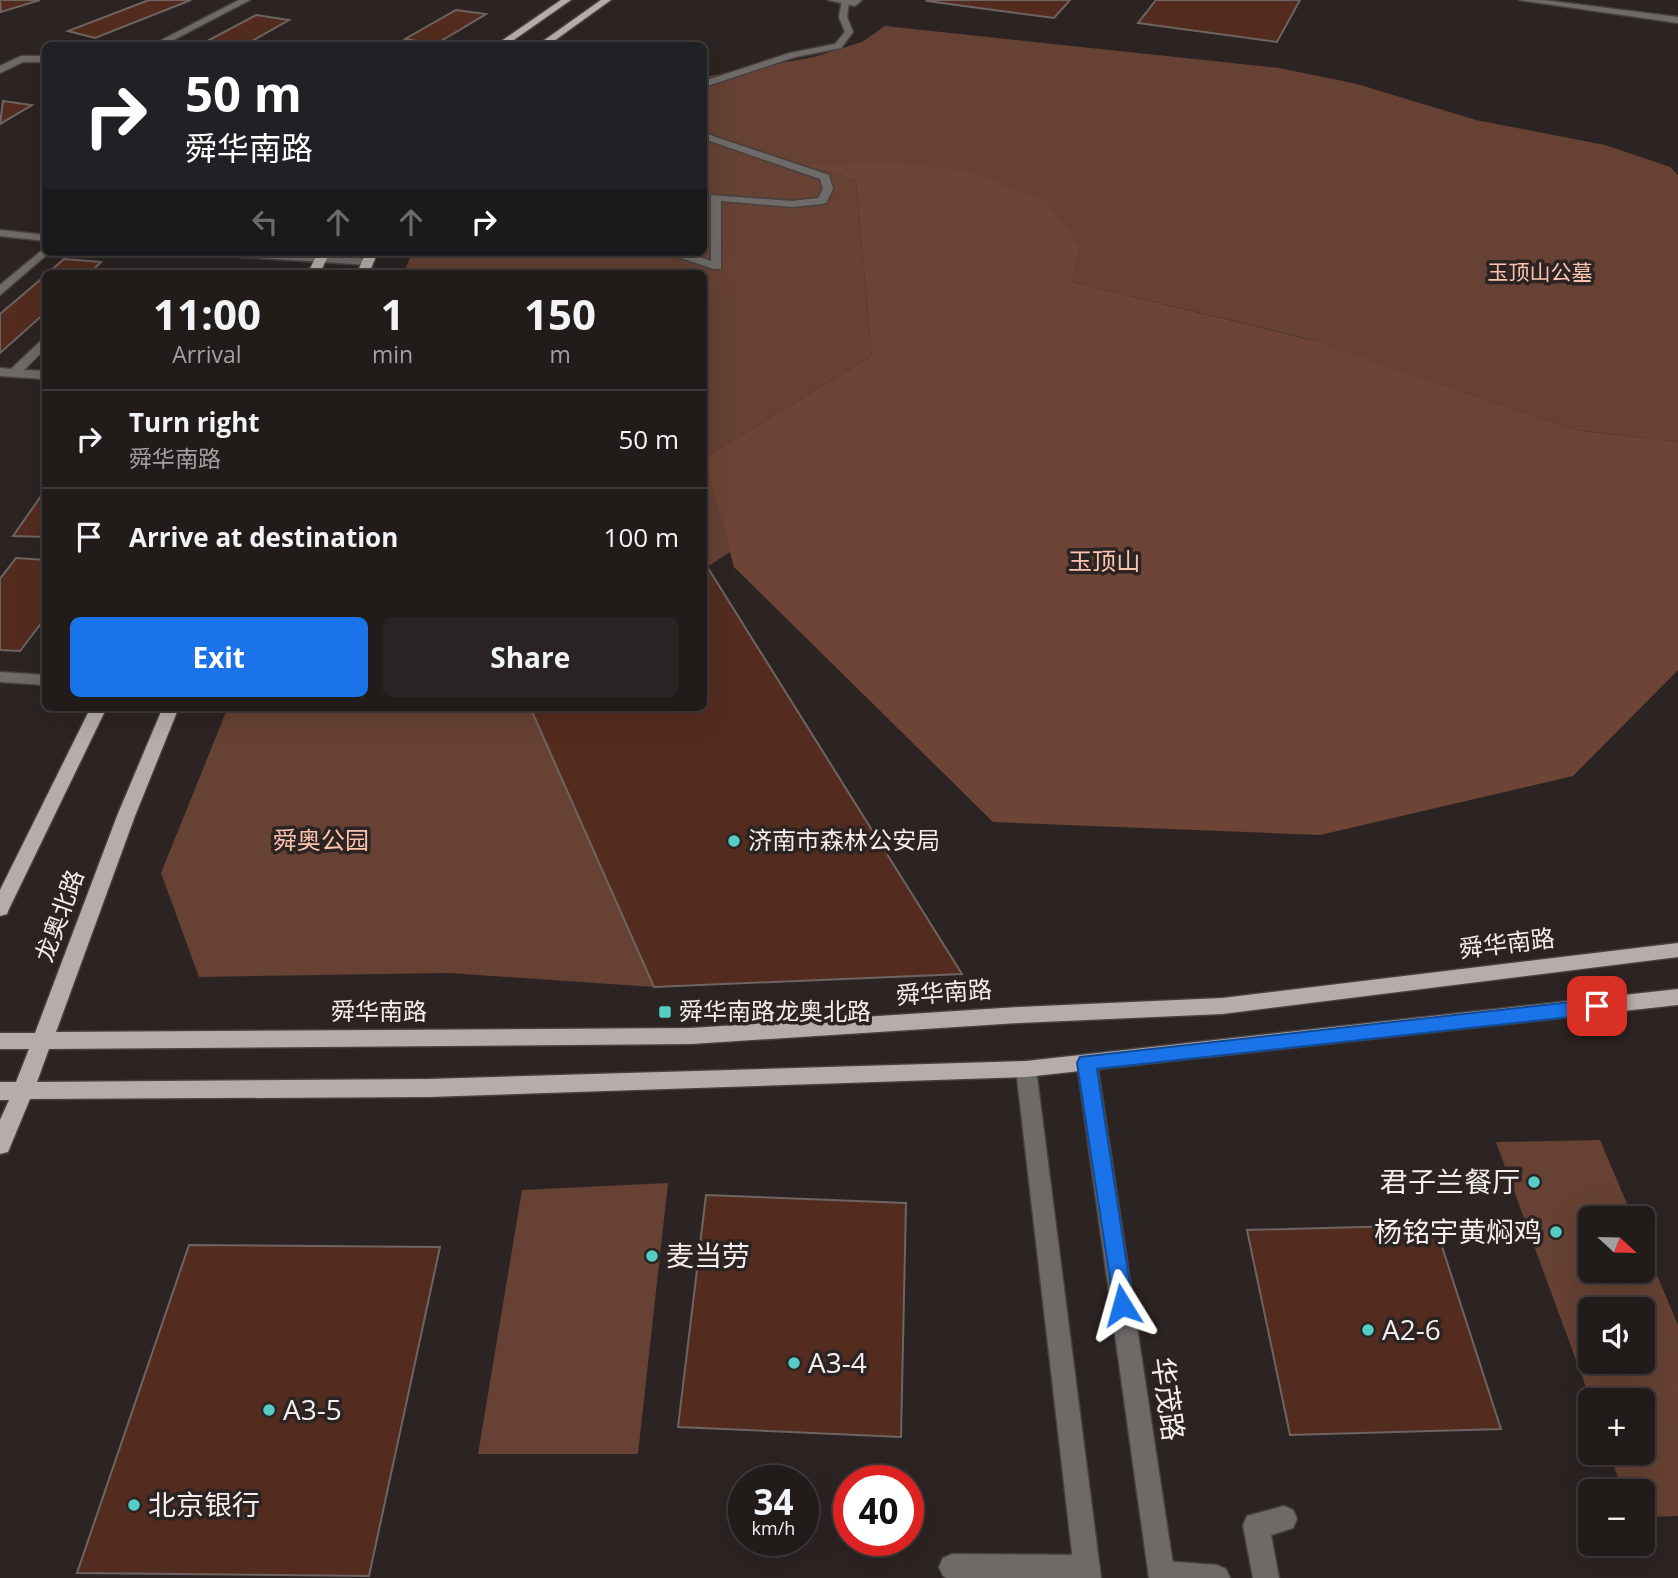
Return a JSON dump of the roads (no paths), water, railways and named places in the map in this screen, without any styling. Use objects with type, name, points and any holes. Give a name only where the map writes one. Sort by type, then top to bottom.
[{"type":"main road","points":[[504,42],[567,0]]},
{"type":"main road","points":[[546,42],[607,0]]},
{"type":"main road","points":[[0,909],[97,711]]},
{"type":"main road","name":"龙奥北路","points":[[0,1144],[23,1092],[135,787],[169,711]]},
{"type":"main road","name":"舜华南路","points":[[0,1041],[691,1036],[1018,1015],[1222,1006],[1678,950]]},
{"type":"main road","points":[[0,1090],[23,1092],[429,1088],[1026,1069],[1678,997]]},
{"type":"street","points":[[162,42],[246,0]]},
{"type":"street","points":[[707,83],[781,59],[838,46],[849,32],[843,17],[853,2],[832,0]]},
{"type":"street","points":[[1523,0],[1678,20]]},
{"type":"street","points":[[2,56],[21,60],[42,59]]},
{"type":"street","points":[[0,70],[21,60]]},
{"type":"street","points":[[685,256],[717,267],[715,197],[792,204],[822,201],[828,189],[825,177],[707,137]]},
{"type":"street","points":[[2,235],[42,238]]},
{"type":"street","points":[[0,291],[42,254]]},
{"type":"street","points":[[322,256],[368,262]]},
{"type":"street","points":[[14,373],[42,344]]},
{"type":"street","points":[[0,372],[42,375]]},
{"type":"street","points":[[0,677],[42,680]]},
{"type":"street","name":"华茂路","points":[[1087,1063],[1162,1576]]},
{"type":"street","points":[[952,1567],[1088,1573],[1026,1069]]},
{"type":"street","points":[[1266,1578],[1256,1525],[1284,1519]]},
{"type":"street","points":[[1162,1576],[1217,1578]]},
{"type":"place","name":"济南市森林公安局","points":[[734,841]]},
{"type":"place","name":"舜华南路龙奥北路","points":[[665,1012]]},
{"type":"place","name":"君子兰餐厅","points":[[1534,1182]]},
{"type":"place","name":"杨铭宇黄焖鸡","points":[[1556,1232]]},
{"type":"place","name":"麦当劳","points":[[652,1256]]},
{"type":"place","name":"A2-6","points":[[1368,1330]]},
{"type":"place","name":"A3-4","points":[[794,1363]]},
{"type":"place","name":"A3-5","points":[[269,1410]]},
{"type":"place","name":"北京银行","points":[[134,1505]]},
{"type":"park label","name":"玉顶山公墓","points":[[1540,273]]},
{"type":"park label","name":"玉顶山","points":[[1104,562]]},
{"type":"park label","name":"舜奥公园","points":[[321,841]]}]
